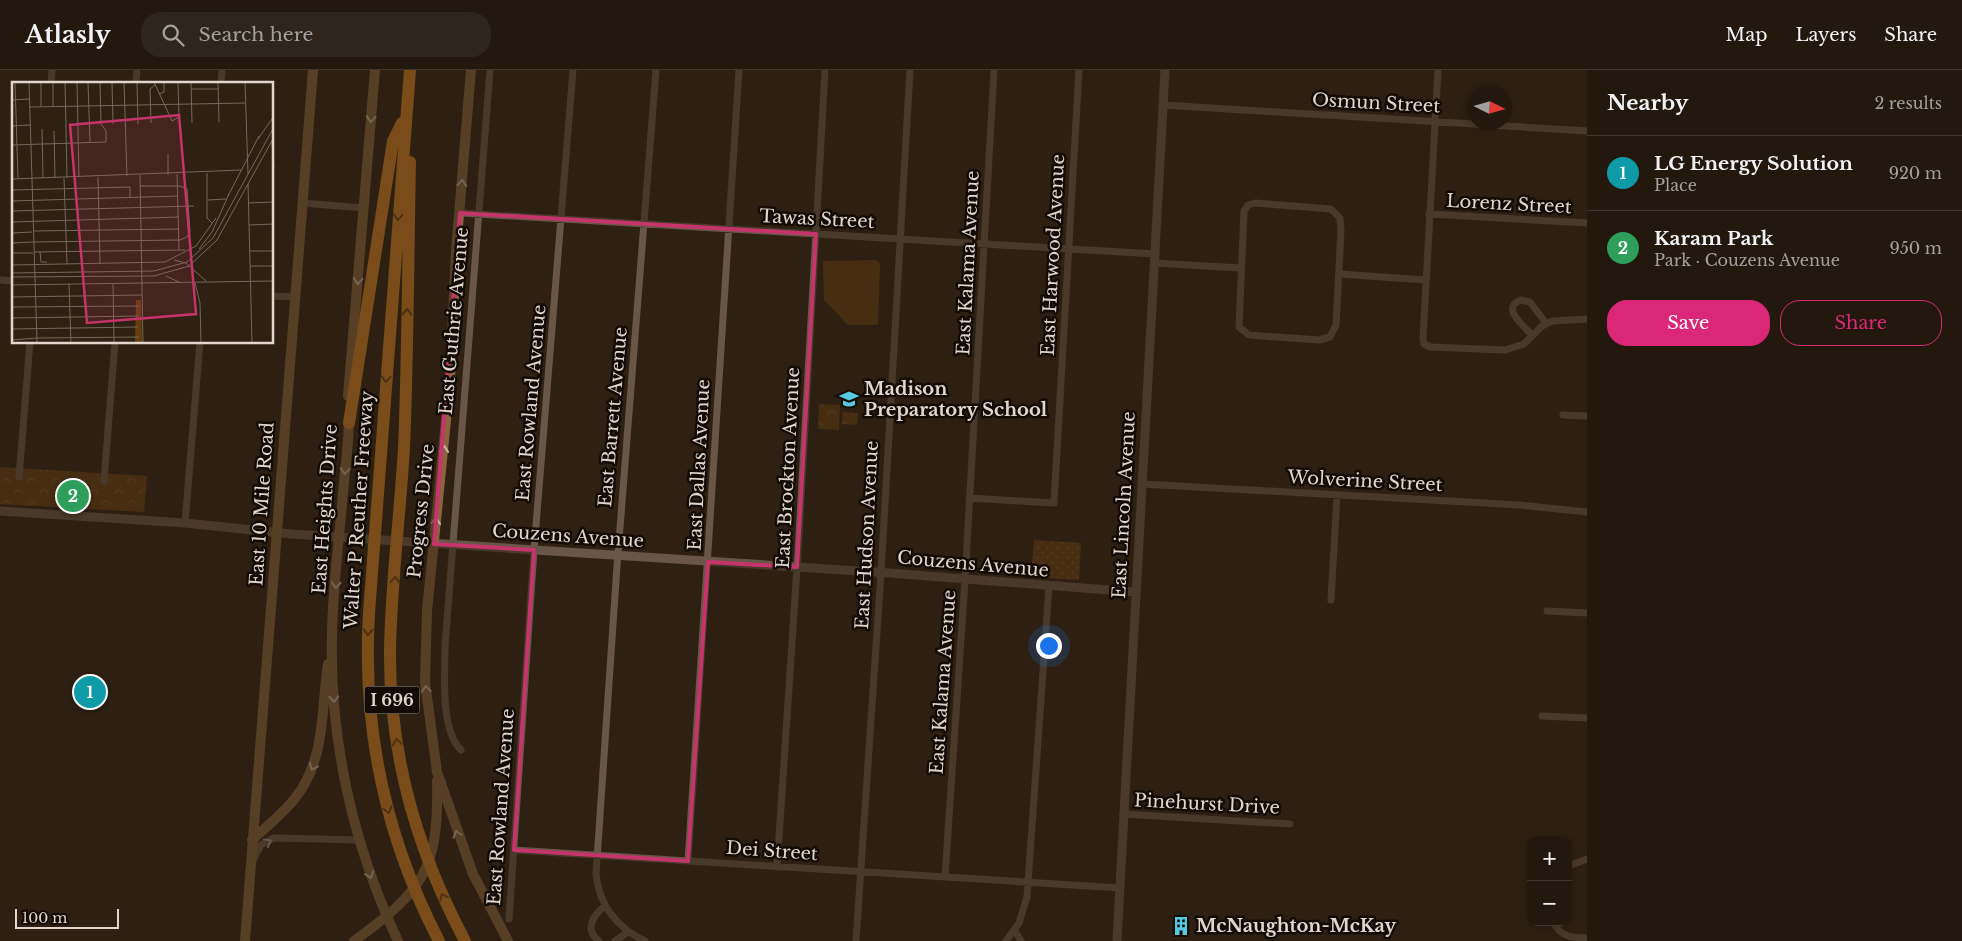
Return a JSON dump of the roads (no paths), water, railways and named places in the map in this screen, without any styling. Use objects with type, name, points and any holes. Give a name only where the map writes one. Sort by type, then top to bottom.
[{"type":"highway","name":"Walter P Reuther Freeway","points":[[411,70],[405,116],[369,613],[368,686],[375,750],[388,812],[410,880],[439,941]]},
{"type":"highway","name":"I 696","points":[[411,70],[404,448],[390,650],[394,725],[400,764],[424,851],[434,879],[464,941]]},
{"type":"highway","points":[[349,423],[393,140],[405,116]]},
{"type":"main road","name":"East 10 Mile Road","points":[[245,941],[313,70]]},
{"type":"main road","name":"East Heights Drive","points":[[375,70],[348,392],[349,423],[332,633],[333,682],[339,748],[359,840],[386,917],[398,941]]},
{"type":"main road","name":"Progress Drive","points":[[471,70],[449,390],[426,634],[425,682],[437,772],[473,874],[508,941]]},
{"type":"main road","points":[[252,840],[291,804],[314,765],[320,744],[332,633]]},
{"type":"main road","points":[[354,941],[386,917],[402,902],[416,886],[426,868],[436,835],[437,772]]},
{"type":"street","name":"East Guthrie Avenue","points":[[461,750],[450,735],[445,686],[445,646],[451,545],[490,70]]},
{"type":"street","name":"East Rowland Avenue","points":[[509,919],[534,550],[573,70]]},
{"type":"street","name":"East Barrett Avenue","points":[[605,906],[597,883],[596,856],[617,556],[656,70]]},
{"type":"street","name":"East Dallas Avenue","points":[[688,861],[739,70]]},
{"type":"street","name":"East Brockton Avenue","points":[[777,867],[797,567],[825,70]]},
{"type":"street","name":"East Hudson Avenue","points":[[856,941],[881,573],[910,70]]},
{"type":"street","name":"East Kalama Avenue","points":[[945,877],[970,498],[994,70]]},
{"type":"street","name":"East Harwood Avenue","points":[[970,498],[1054,503],[1079,70]]},
{"type":"street","name":"East Lincoln Avenue","points":[[1117,941],[1165,70]]},
{"type":"street","points":[[1438,70],[1423,338],[1427,346],[1504,350],[1521,345],[1546,323],[1558,319],[1587,319]]},
{"type":"street","name":"Osmun Street","points":[[1163,105],[1587,131]]},
{"type":"street","points":[[302,203],[364,208]]},
{"type":"street","points":[[1253,203],[1327,208],[1336,211],[1342,222],[1335,330],[1326,338],[1310,339],[1249,335],[1242,331],[1238,322],[1241,268],[1246,207],[1253,203]]},
{"type":"street","name":"Tawas Street","points":[[460,213],[1068,249],[1241,268]]},
{"type":"street","name":"Lorenz Street","points":[[1429,214],[1587,223]]},
{"type":"street","points":[[1339,274],[1426,280]]},
{"type":"street","points":[[274,296],[294,297]]},
{"type":"street","points":[[1532,335],[1514,316],[1512,308],[1515,303],[1521,300],[1530,302],[1546,323]]},
{"type":"street","points":[[19,477],[30,344]]},
{"type":"street","points":[[104,481],[115,344]]},
{"type":"street","points":[[185,524],[200,344]]},
{"type":"street","points":[[1563,415],[1587,416]]},
{"type":"street","name":"Wolverine Street","points":[[1142,484],[1520,505],[1587,512]]},
{"type":"street","points":[[1331,600],[1337,495]]},
{"type":"street","name":"Couzens Avenue","points":[[0,511],[185,524],[276,533],[797,567],[1135,592]]},
{"type":"street","points":[[1006,941],[1015,931],[1025,909],[1029,882],[1049,586]]},
{"type":"street","points":[[1548,611],[1587,613]]},
{"type":"street","points":[[1542,716],[1587,718]]},
{"type":"street","name":"Pinehurst Drive","points":[[1123,814],[1290,824]]},
{"type":"street","points":[[250,864],[261,845],[269,839],[359,840]]},
{"type":"street","name":"Dei Street","points":[[514,850],[1120,888]]},
{"type":"street","points":[[1572,865],[1587,859]]},
{"type":"street","points":[[599,941],[592,932],[591,926],[596,915],[605,906],[614,919],[628,932],[645,941]]},
{"type":"street","points":[[1557,926],[1561,933],[1587,938]]},
{"type":"street","points":[[1015,931],[1021,941]]},
{"type":"street","points":[[615,941],[628,932]]},
{"type":"place","name":"Madison Preparatory School","points":[[849,399]]},
{"type":"place","name":"Karam Park","points":[[73,496]]},
{"type":"place","name":"LG Energy Solution","points":[[90,692]]},
{"type":"place","name":"McNaughton-McKay","points":[[1181,926]]}]
